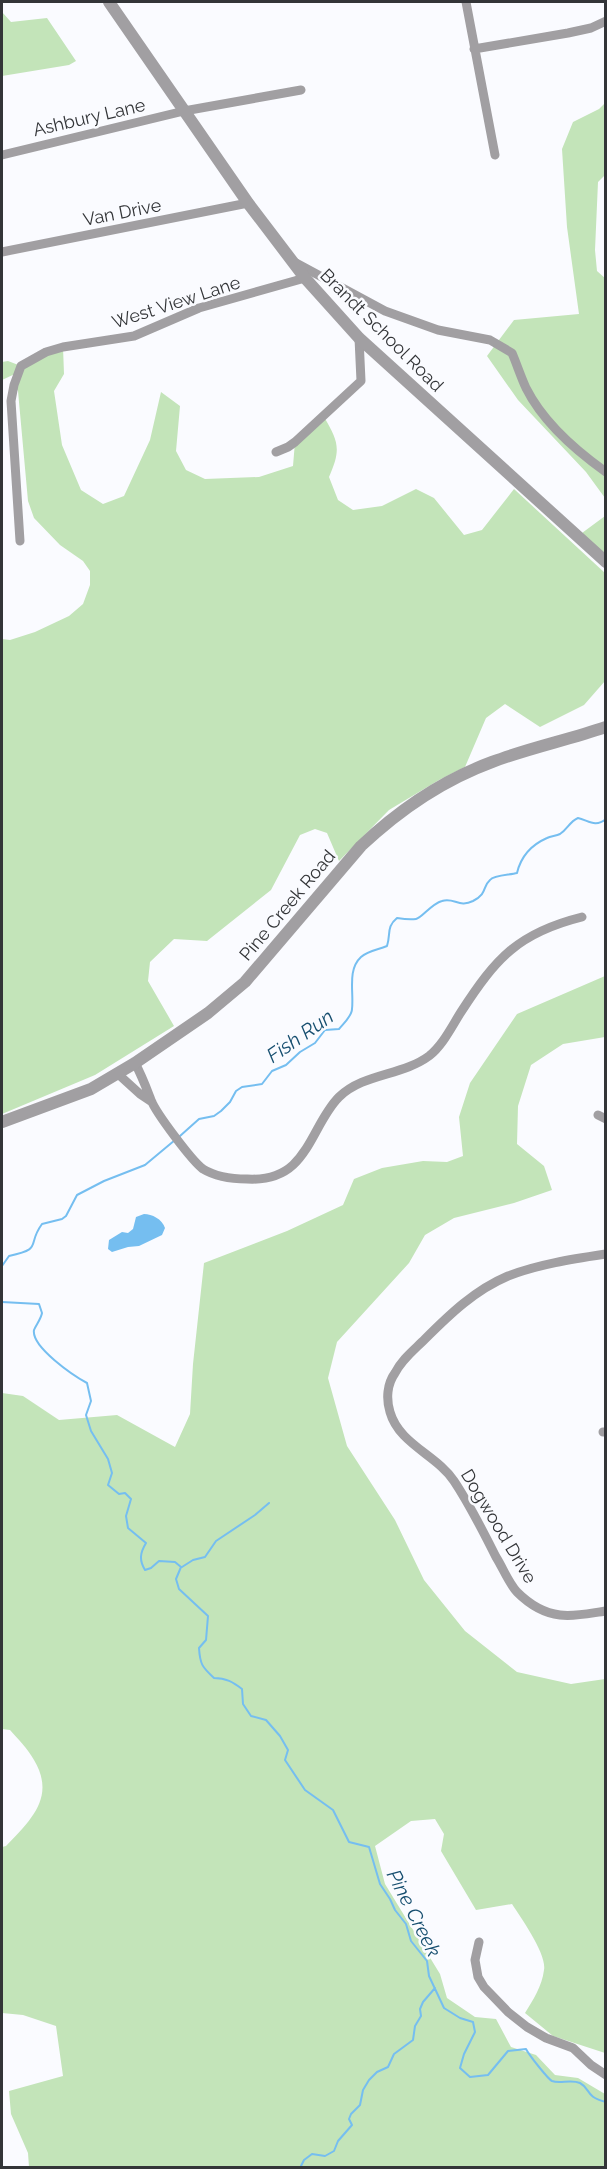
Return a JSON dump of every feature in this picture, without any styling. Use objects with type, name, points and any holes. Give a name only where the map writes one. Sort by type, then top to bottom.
[{"type":"street","name":"Brandt School Road","points":[[109,2],[248,203],[304,278],[359,338],[606,561]]},
{"type":"street","points":[[466,2],[495,155]]},
{"type":"street","points":[[474,49],[568,33],[591,28],[606,21]]},
{"type":"street","name":"Ashbury Lane","points":[[2,155],[184,111],[301,90]]},
{"type":"street","name":"Van Drive","points":[[2,252],[248,203]]},
{"type":"street","points":[[291,260],[385,311],[438,330],[490,340],[508,349],[512,353],[527,388],[547,418],[580,452],[606,472]]},
{"type":"street","name":"West View Lane","points":[[20,541],[11,401],[21,366],[46,352],[63,347],[134,336],[199,308],[304,278]]},
{"type":"street","points":[[276,452],[295,442],[361,381],[359,338]]},
{"type":"street","name":"Pine Creek Road","points":[[2,1122],[90,1089],[118,1074],[186,1029],[244,982],[344,864],[398,814],[431,793],[491,763],[606,727]]},
{"type":"street","points":[[118,1074],[152,1102],[202,1168],[219,1176],[236,1178],[263,1179],[278,1176],[302,1155],[334,1102],[343,1093],[365,1081],[408,1068],[431,1054],[449,1032],[475,989],[513,946],[550,927],[582,917]]},
{"type":"street","points":[[135,1063],[148,1087],[152,1102]]},
{"type":"street","name":"Dogwood Drive","points":[[606,1254],[525,1270],[494,1282],[450,1314],[403,1361],[388,1388],[387,1400],[392,1419],[408,1440],[451,1477],[508,1579],[523,1598],[543,1610],[559,1615],[606,1611]]},
{"type":"street","points":[[479,1942],[475,1960],[476,1969],[484,1987],[508,2012],[546,2038],[573,2048],[591,2065],[606,2074]]},
{"type":"green space","points":[[2,12],[11,22],[47,18],[76,61],[69,65],[2,76]]},
{"type":"green space","points":[[605,103],[605,175],[598,182],[595,250],[597,271],[606,279],[605,498],[586,472],[518,400],[487,356],[514,320],[579,314],[567,227],[562,149],[573,122],[599,109]]},
{"type":"green space","points":[[63,347],[64,374],[54,391],[62,445],[81,490],[103,504],[124,496],[150,440],[161,392],[180,406],[176,451],[186,470],[205,479],[259,477],[293,466],[295,442],[324,417],[337,446],[329,477],[338,500],[353,510],[382,506],[416,489],[434,498],[464,535],[482,530],[514,489],[605,573],[605,681],[584,705],[540,727],[505,704],[486,718],[465,767],[389,810],[339,861],[327,833],[315,829],[300,835],[271,890],[207,941],[174,939],[150,962],[148,981],[174,1026],[95,1075],[2,1114],[2,639],[10,640],[35,632],[69,616],[83,604],[90,585],[90,571],[83,561],[60,545],[34,518],[28,501],[18,391],[14,385],[17,373],[2,380],[2,362],[8,361],[21,366]]},
{"type":"green space","points":[[605,516],[605,554],[582,533]]},
{"type":"green space","points":[[605,976],[605,1037],[563,1044],[531,1065],[518,1106],[517,1144],[544,1166],[552,1190],[514,1203],[454,1218],[425,1235],[409,1263],[337,1342],[328,1378],[347,1446],[395,1520],[424,1580],[465,1631],[517,1672],[571,1684],[605,1679],[605,2053],[553,2036],[525,2013],[537,1993],[543,1976],[544,1963],[538,1946],[512,1904],[476,1910],[441,1851],[444,1834],[435,1819],[411,1821],[375,1846],[385,1884],[440,1974],[447,1998],[475,2017],[496,2019],[511,2047],[536,2055],[555,2075],[578,2078],[605,2094],[605,2167],[29,2167],[28,2153],[11,2114],[9,2091],[63,2076],[56,2026],[23,2015],[2,2013],[2,1847],[6,1846],[32,1817],[38,1807],[42,1785],[40,1773],[29,1752],[10,1730],[2,1729],[2,1393],[23,1396],[59,1420],[117,1415],[175,1447],[190,1414],[204,1263],[287,1231],[343,1205],[354,1179],[382,1168],[423,1161],[447,1162],[463,1156],[459,1117],[470,1083],[517,1014]]},
{"type":"water","points":[[144,1214],[153,1216],[162,1222],[165,1228],[162,1235],[139,1246],[112,1252],[108,1249],[109,1240],[122,1232],[128,1233],[133,1229],[136,1217]]},
{"type":"waterway","name":"Fish Run","points":[[180,1136],[199,1119],[214,1116],[221,1111],[236,1091],[242,1087],[262,1084],[272,1071],[286,1065],[300,1052],[315,1043],[325,1030],[339,1029],[352,1012],[352,981],[357,962],[367,953],[387,946],[390,928],[397,918],[416,919],[434,905],[446,900],[464,903],[473,901],[483,893],[492,878],[517,873],[524,856],[536,844],[560,834],[578,818],[592,823],[606,819]]},
{"type":"waterway","name":"Fish Run","points":[[2,1266],[9,1256],[31,1248],[42,1224],[66,1216],[77,1195],[104,1181],[145,1165],[175,1140]]},
{"type":"waterway","name":"Pine Creek","points":[[2,1302],[39,1304],[42,1313],[34,1330],[39,1344],[54,1360],[87,1383],[91,1401],[86,1415],[91,1431],[108,1459],[112,1473],[108,1485],[119,1494],[125,1493],[131,1499],[126,1516],[128,1528],[146,1543],[141,1556],[145,1570],[159,1561],[175,1562],[181,1567],[176,1579],[179,1589],[208,1616],[206,1640],[199,1648],[204,1668],[214,1678],[229,1681],[242,1689],[243,1704],[251,1716],[266,1720],[280,1736],[288,1750],[285,1760],[305,1790],[333,1810],[349,1842],[369,1847],[380,1884],[406,1924],[411,1941],[427,1961],[429,1976],[444,2008],[460,2018],[473,2022],[475,2032],[460,2068],[470,2077],[488,2075],[508,2051],[526,2049],[552,2081],[580,2083],[595,2098],[606,2102]]},
{"type":"waterway","points":[[182,1567],[193,1560],[205,1557],[216,1541],[269,1503]]},
{"type":"waterway","points":[[300,2168],[304,2160],[312,2154],[325,2156],[334,2151],[338,2141],[352,2125],[349,2119],[360,2105],[363,2090],[369,2080],[377,2072],[388,2067],[394,2054],[413,2040],[415,2026],[421,2016],[420,2009],[435,1988]]}]
